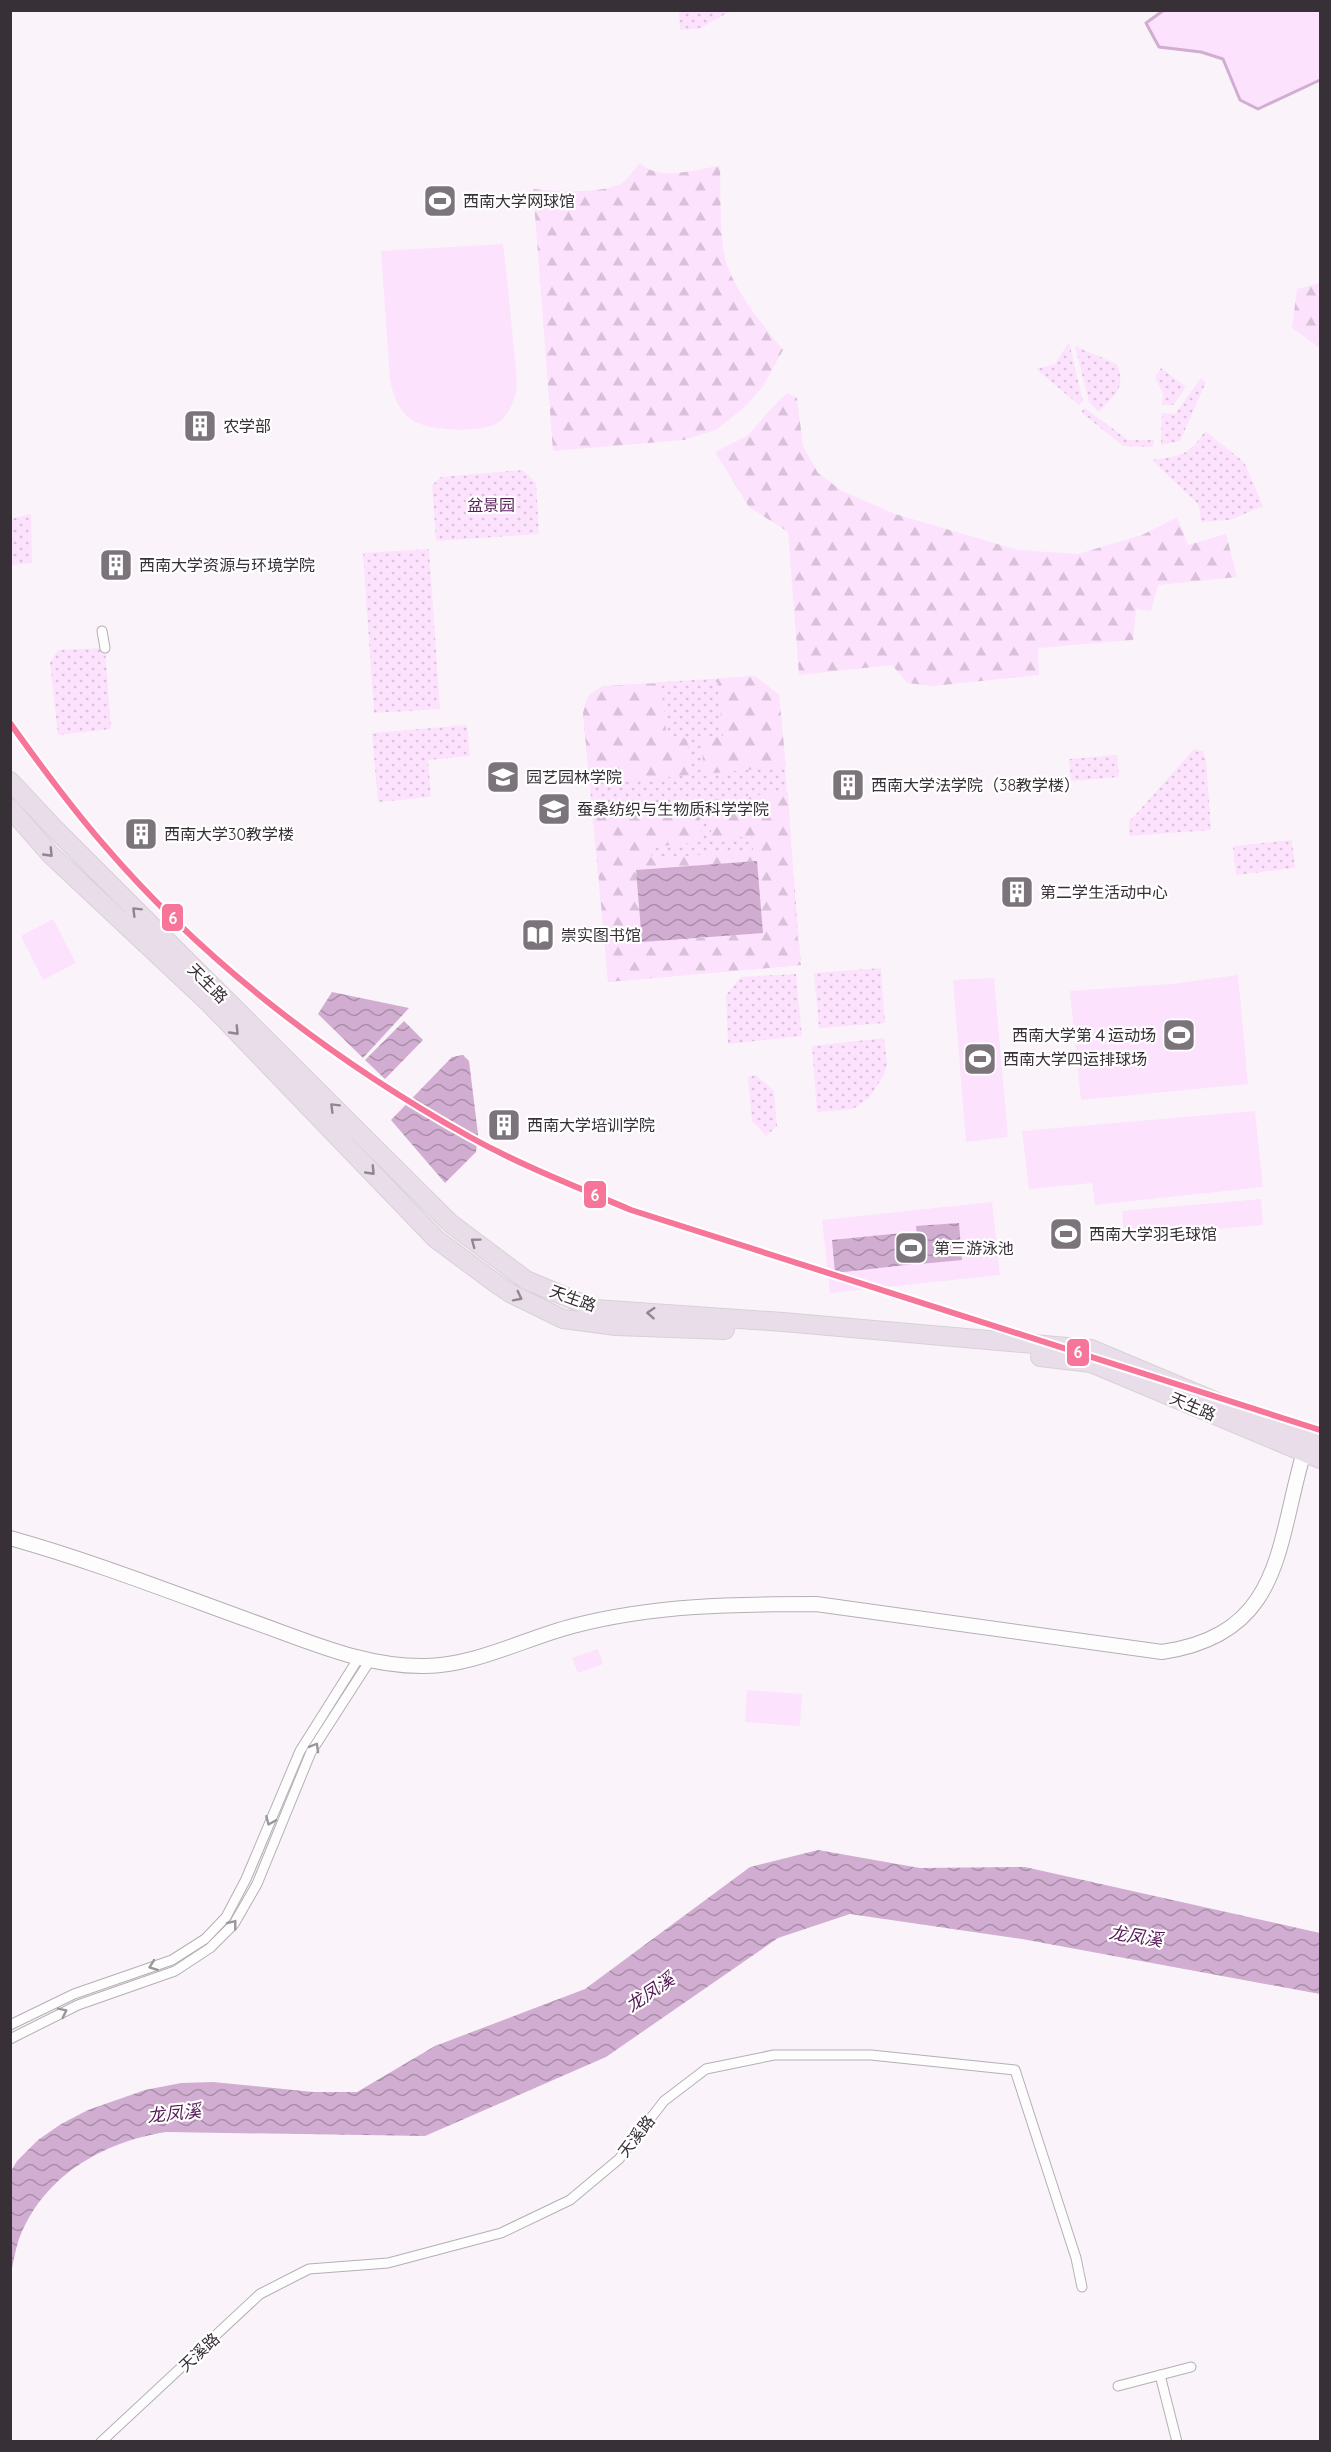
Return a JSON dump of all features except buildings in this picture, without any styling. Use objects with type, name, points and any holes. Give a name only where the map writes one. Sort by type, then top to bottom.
[{"type":"highway","name":"天生路","points":[[10,781],[54,828],[450,1222],[526,1280],[595,1309],[783,1322],[1091,1349],[1229,1407],[1313,1447]]},
{"type":"highway","name":"天生路","points":[[10,808],[50,854],[209,1004],[436,1239],[510,1293],[562,1319],[616,1326],[784,1333],[1091,1363],[1313,1447]]},
{"type":"street","points":[[102,632],[105,648]]},
{"type":"street","points":[[10,1538],[73,1557],[364,1661],[426,1666],[454,1662],[573,1626],[633,1613],[708,1605],[765,1604],[816,1604],[1162,1652],[1186,1648],[1227,1630],[1245,1616],[1269,1582],[1313,1447]]},
{"type":"street","points":[[10,2025],[74,1994],[172,1959],[205,1939],[226,1917],[246,1879],[300,1751],[364,1661]]},
{"type":"street","points":[[10,2039],[78,2005],[175,1971],[210,1948],[234,1924],[257,1884],[311,1752],[364,1661]]},
{"type":"street","name":"天溪路","points":[[101,2442],[260,2294],[309,2269],[388,2263],[511,2228],[570,2200],[619,2159],[664,2101],[706,2069],[774,2055],[871,2055],[1015,2070],[1072,2247],[1082,2288]]},
{"type":"street","points":[[1118,2386],[1191,2367]]},
{"type":"street","points":[[1160,2375],[1177,2442]]},
{"type":"green space","points":[[1164,10],[1320,11],[1320,80],[1258,109],[1240,100],[1223,59],[1201,52],[1159,47],[1146,23]]},
{"type":"green space","points":[[679,11],[731,11],[698,29],[680,30]]},
{"type":"green space","points":[[640,163],[648,169],[667,173],[720,166],[723,246],[728,268],[745,301],[783,350],[763,386],[746,406],[716,430],[684,440],[553,451],[533,189],[580,191],[606,188],[625,181]]},
{"type":"green space","points":[[503,244],[517,378],[516,393],[510,409],[499,422],[483,428],[447,429],[418,423],[402,410],[391,386],[381,251]]},
{"type":"green space","points":[[1320,283],[1320,348],[1292,328],[1297,289]]},
{"type":"green space","points":[[1069,342],[1083,402],[1079,405],[1036,369],[1055,364]]},
{"type":"green space","points":[[1075,346],[1117,364],[1120,385],[1115,395],[1099,412],[1089,402]]},
{"type":"green space","points":[[1161,368],[1186,387],[1173,405],[1162,405],[1163,393],[1155,378]]},
{"type":"green space","points":[[1201,378],[1206,382],[1180,441],[1161,445],[1162,413],[1175,414]]},
{"type":"green space","points":[[788,393],[797,398],[803,446],[818,473],[842,491],[895,514],[1018,550],[1078,554],[1142,535],[1177,517],[1188,545],[1226,534],[1237,577],[1158,585],[1151,611],[1136,609],[1133,640],[1038,648],[1039,675],[933,686],[907,683],[892,665],[799,675],[788,532],[749,507],[715,452],[747,436]]},
{"type":"green space","points":[[1085,408],[1128,440],[1154,440],[1153,447],[1123,446],[1081,412]]},
{"type":"green space","points":[[1205,431],[1244,462],[1263,506],[1230,520],[1201,522],[1199,505],[1152,460],[1170,457],[1189,450]]},
{"type":"green space","name":"盆景园","points":[[523,470],[536,483],[539,534],[436,541],[432,485],[441,477]]},
{"type":"green space","points":[[31,514],[32,563],[11,565],[11,519]]},
{"type":"green space","points":[[429,549],[440,709],[374,713],[363,553]]},
{"type":"green space","points":[[105,648],[111,729],[58,735],[50,663],[58,650]]},
{"type":"green space","points":[[755,676],[779,695],[801,965],[608,982],[583,713],[588,696],[603,686]]},
{"type":"green space","points":[[755,676],[779,695],[786,766],[704,774],[701,739],[723,736],[717,679]]},
{"type":"green space","points":[[661,683],[667,740],[687,738],[691,775],[590,785],[583,713],[588,696],[603,686]]},
{"type":"green space","points":[[467,725],[470,756],[428,760],[431,797],[378,802],[372,733]]},
{"type":"green space","points":[[1194,749],[1203,751],[1206,760],[1211,830],[1129,836],[1129,822]]},
{"type":"green space","points":[[1117,755],[1119,777],[1071,781],[1069,759]]},
{"type":"green space","points":[[788,792],[796,925],[801,965],[608,982],[593,812],[698,801],[701,842],[651,847],[652,859],[753,850],[752,836],[712,840],[708,800]],"holes":[[[757,861],[763,932],[683,940],[642,942]]]},
{"type":"green space","points":[[1292,840],[1295,868],[1236,875],[1233,846]]},
{"type":"green space","points":[[53,919],[76,963],[43,980],[21,936]]},
{"type":"green space","points":[[881,968],[885,1023],[819,1028],[814,973]]},
{"type":"green space","points":[[796,974],[802,1036],[728,1044],[726,995],[741,977]]},
{"type":"green space","points":[[1238,975],[1248,1084],[1081,1100],[1070,991],[1171,984]]},
{"type":"green space","name":"西南大学四运排球场","points":[[994,978],[1008,1137],[966,1142],[953,980]]},
{"type":"green space","points":[[884,1038],[887,1064],[884,1075],[869,1098],[853,1109],[817,1112],[812,1046]]},
{"type":"green space","points":[[756,1075],[774,1091],[777,1126],[766,1136],[752,1121],[748,1077]]},
{"type":"green space","points":[[1255,1111],[1263,1187],[1095,1205],[1092,1183],[1029,1189],[1022,1131]]},
{"type":"green space","points":[[1261,1199],[1263,1225],[1124,1237],[1122,1211]]},
{"type":"green space","name":"第三游泳池","points":[[992,1202],[1000,1275],[830,1293],[822,1220]]},
{"type":"green space","points":[[598,1649],[603,1664],[578,1673],[572,1658]]},
{"type":"green space","points":[[747,1690],[802,1694],[800,1726],[745,1722]]},
{"type":"water","points":[[757,861],[763,933],[642,942],[636,870]]},
{"type":"water","points":[[332,992],[409,1008],[363,1058],[318,1014]]},
{"type":"water","points":[[404,1021],[423,1040],[385,1079],[365,1060]]},
{"type":"water","points":[[463,1055],[469,1061],[478,1134],[476,1152],[445,1183],[391,1120],[452,1057]]},
{"type":"water","points":[[959,1223],[962,1260],[920,1264],[916,1226]]},
{"type":"water","points":[[912,1232],[915,1264],[835,1273],[832,1240]]},
{"type":"water","name":"龙凤溪","points":[[818,1850],[920,1868],[1025,1867],[1320,1933],[1320,1994],[1022,1939],[850,1914],[778,1938],[606,2057],[425,2136],[166,2132],[119,2144],[77,2166],[58,2181],[42,2199],[28,2219],[18,2242],[11,2274],[11,2171],[17,2161],[38,2140],[61,2124],[88,2110],[145,2090],[181,2083],[213,2082],[313,2092],[357,2092],[435,2046],[585,1989],[750,1867]]},
{"type":"waterway","points":[[1164,10],[1146,23],[1159,47],[1201,52],[1223,59],[1240,100],[1258,109],[1320,80]]},
{"type":"transit line","name":"6","points":[[10,723],[104,845],[185,930],[229,969],[274,1007],[370,1076],[490,1148],[631,1210],[1320,1430]]},
{"type":"place","name":"西南大学网球馆","points":[[440,201]]},
{"type":"place","name":"农学部","points":[[200,426]]},
{"type":"place","name":"西南大学资源与环境学院","points":[[116,565]]},
{"type":"place","name":"园艺园林学院","points":[[503,777]]},
{"type":"place","name":"西南大学法学院（38教学楼）","points":[[848,785]]},
{"type":"place","name":"蚕桑纺织与生物质科学学院","points":[[554,809]]},
{"type":"place","name":"西南大学30教学楼","points":[[141,834]]},
{"type":"place","name":"第二学生活动中心","points":[[1017,892]]},
{"type":"place","name":"崇实图书馆","points":[[538,935]]},
{"type":"place","name":"西南大学第４运动场","points":[[1179,1035]]},
{"type":"place","name":"西南大学四运排球场","points":[[980,1059]]},
{"type":"place","name":"西南大学培训学院","points":[[504,1125]]},
{"type":"place","name":"西南大学羽毛球馆","points":[[1066,1234]]},
{"type":"place","name":"第三游泳池","points":[[911,1248]]}]
